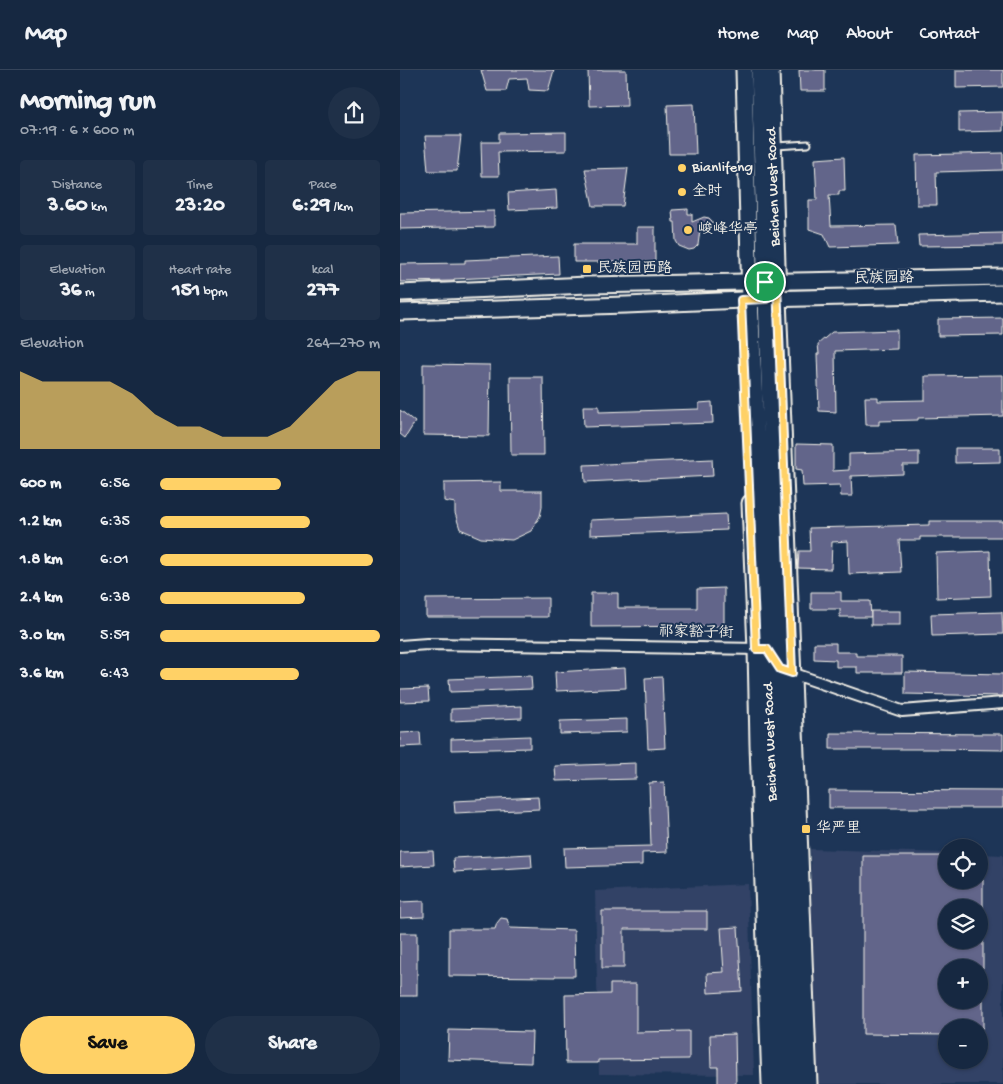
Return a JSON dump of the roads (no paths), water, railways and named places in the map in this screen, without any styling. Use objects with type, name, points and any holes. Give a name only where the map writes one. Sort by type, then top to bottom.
[{"type":"main road","name":"Beichen West Road","points":[[733,70],[745,282]]},
{"type":"main road","name":"Beichen West Road","points":[[744,70],[746,130],[745,299],[762,649],[758,744],[775,1014],[784,1084]]},
{"type":"main road","name":"Beichen West Road","points":[[759,70],[767,146],[786,671],[808,1084]]},
{"type":"main road","name":"Beichen West Road","points":[[767,146],[771,70]]},
{"type":"main road","points":[[737,161],[746,130]]},
{"type":"main road","name":"民族园路","points":[[745,282],[1003,277]]},
{"type":"main road","points":[[400,293],[588,285],[745,282]]},
{"type":"main road","name":"民族园路","points":[[745,299],[1003,293]]},
{"type":"main road","points":[[400,312],[745,299]]},
{"type":"main road","name":"Beichen West Road","points":[[786,671],[795,1084]]},
{"type":"main road","name":"Beichen West Road","points":[[770,1084],[775,1014]]},
{"type":"street","name":"祁家豁子街","points":[[400,646],[427,644],[762,649]]},
{"type":"street","points":[[762,649],[786,671],[902,711],[1003,703]]},
{"type":"lane","points":[[767,146],[808,144]]},
{"type":"place","name":"Bianlifeng","points":[[682,168]]},
{"type":"place","name":"全时","points":[[682,192]]},
{"type":"place","name":"峻峰华亭","points":[[688,230]]},
{"type":"place","name":"民族园西路","points":[[587,269]]},
{"type":"place","name":"华严里","points":[[806,829]]}]
